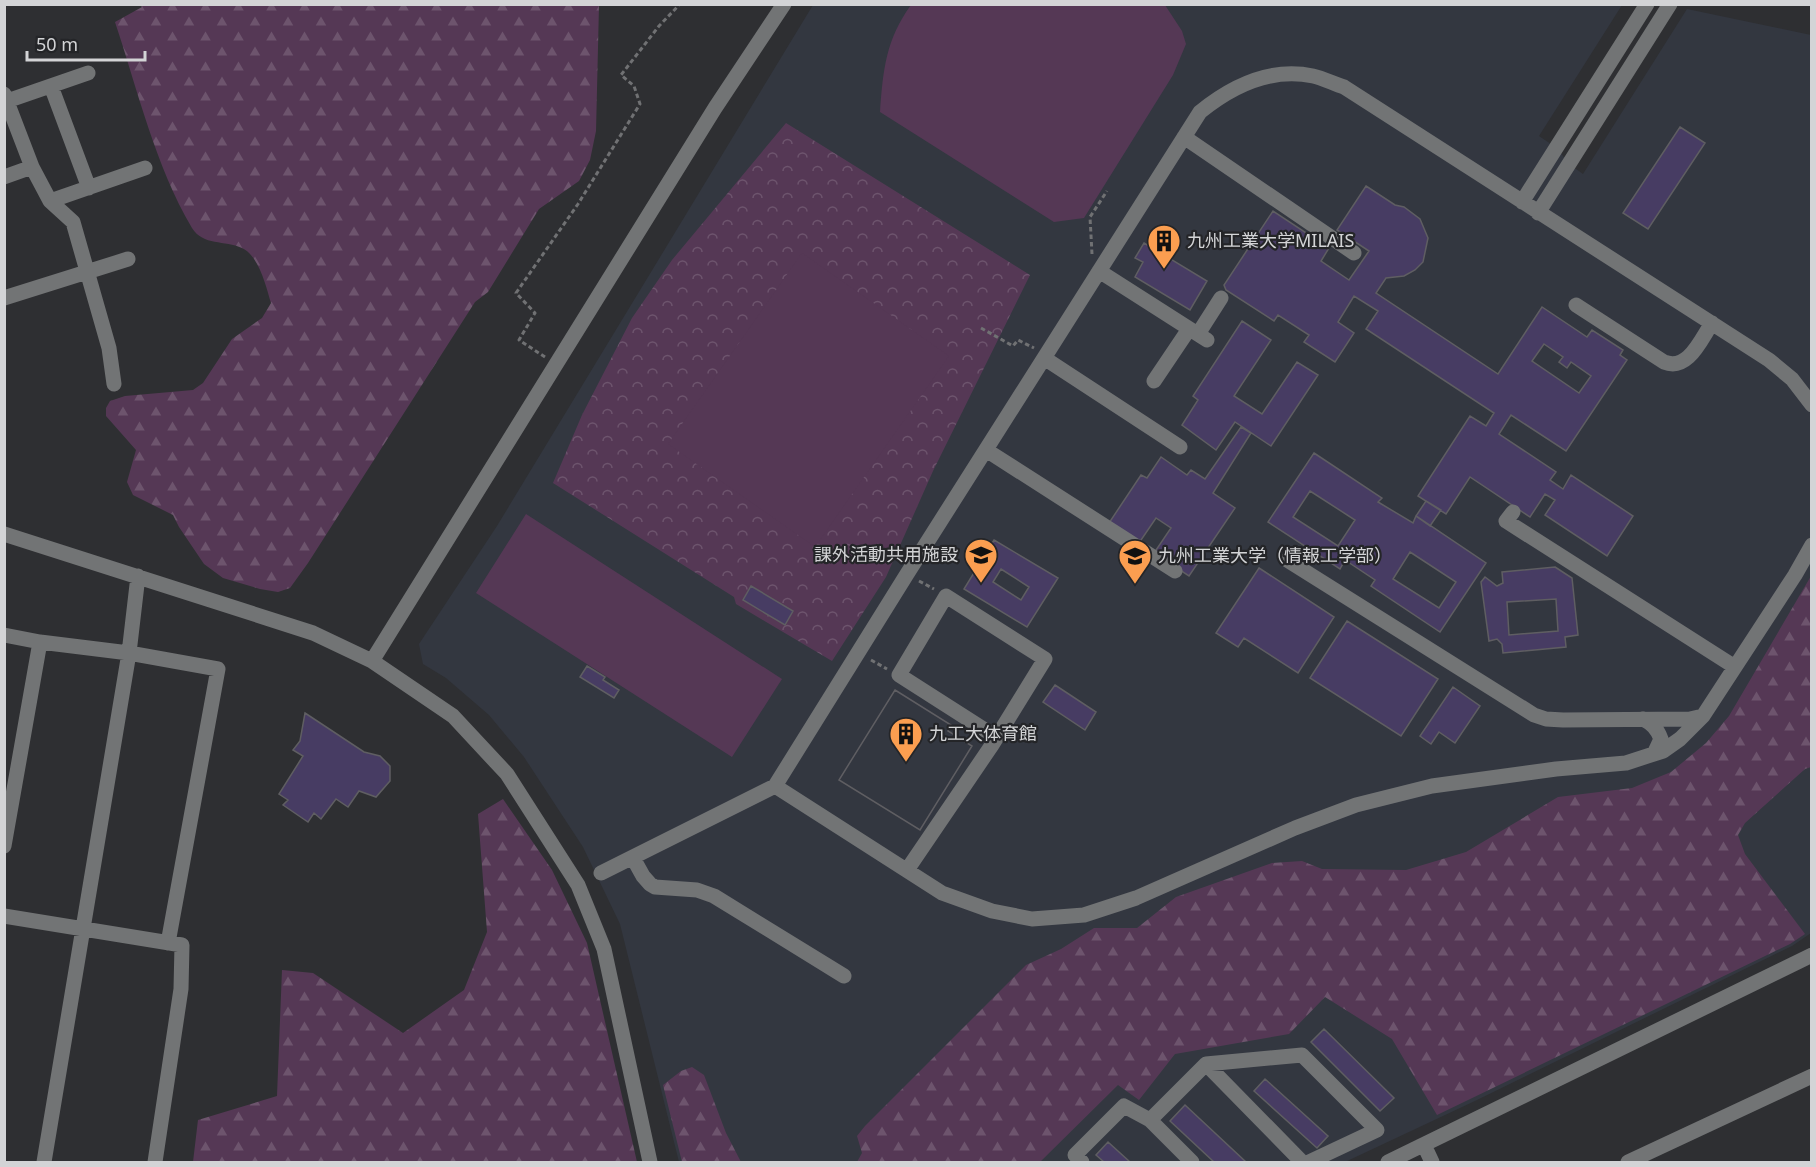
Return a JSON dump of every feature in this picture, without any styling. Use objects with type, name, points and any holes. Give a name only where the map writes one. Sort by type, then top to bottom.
[{"type":"street","points":[[372,661],[715,108],[784,4]]},
{"type":"street","points":[[1522,202],[1647,4]]},
{"type":"street","points":[[1538,213],[1670,4]]},
{"type":"street","points":[[88,73],[51,86],[6,97],[32,167],[50,201],[73,222],[109,348],[114,384]]},
{"type":"street","points":[[601,873],[775,786],[1200,112],[1222,95],[1251,80],[1283,73],[1313,76],[1344,87],[1769,360],[1791,379],[1812,405]]},
{"type":"street","points":[[51,86],[89,188]]},
{"type":"street","points":[[1184,137],[1354,253]]},
{"type":"street","points":[[1562,139],[1579,150]]},
{"type":"street","points":[[4,177],[32,167]]},
{"type":"street","points":[[50,201],[145,168]]},
{"type":"street","points":[[4,298],[128,259]]},
{"type":"street","points":[[1099,271],[1198,334]]},
{"type":"street","points":[[1154,381],[1198,334],[1221,298]]},
{"type":"street","points":[[1576,305],[1671,365],[1681,364],[1688,357],[1712,323]]},
{"type":"street","points":[[1044,358],[1180,447]]},
{"type":"street","points":[[986,450],[1175,571]]},
{"type":"street","points":[[1513,512],[1506,521],[1735,667]]},
{"type":"street","points":[[4,534],[313,633],[372,661],[453,716],[507,774],[578,885],[604,950],[650,1162]]},
{"type":"street","points":[[775,786],[942,893],[992,911],[1032,919],[1084,915],[1136,898],[1295,828],[1356,805],[1432,786],[1556,769],[1626,763],[1663,751],[1680,739],[1703,716],[1812,545]]},
{"type":"street","points":[[1287,560],[1534,715],[1546,719],[1563,720],[1690,719],[1703,716]]},
{"type":"street","points":[[44,1162],[129,652],[138,576]]},
{"type":"street","points":[[907,870],[996,737],[1045,659],[946,596],[899,675],[996,737]]},
{"type":"street","points":[[4,635],[40,642],[129,652],[218,669],[168,943]]},
{"type":"street","points":[[4,846],[40,642]]},
{"type":"street","points":[[1642,719],[1658,730],[1661,739],[1654,754]]},
{"type":"street","points":[[633,858],[650,884],[655,887],[697,890],[714,896],[844,976]]},
{"type":"street","points":[[4,916],[182,945],[181,989],[155,1162]]},
{"type":"street","points":[[1388,1162],[1810,958]]},
{"type":"street","points":[[1150,1120],[1206,1064],[1302,1055],[1377,1130],[1309,1162]]},
{"type":"street","points":[[1206,1064],[1302,1162]]},
{"type":"street","points":[[1628,1162],[1812,1076]]},
{"type":"street","points":[[1082,1162],[1075,1155],[1124,1106],[1150,1120],[1192,1162]]},
{"type":"street","points":[[1424,1145],[1431,1162]]},
{"type":"path","points":[[545,357],[519,340],[535,313],[516,293],[578,204],[640,104],[634,86],[621,75],[659,26],[680,4]]},
{"type":"path","points":[[1099,271],[1093,267],[1090,217],[1107,191]]},
{"type":"path","points":[[981,328],[1013,346],[1018,340]]},
{"type":"path","points":[[907,574],[946,596]]},
{"type":"path","points":[[858,652],[899,675]]},
{"type":"shaded area","name":"九州工業大学（情報工学部）","points":[[813,5],[1622,5],[1539,136],[1557,148],[1569,164],[1583,174],[1687,9],[1811,35],[1811,933],[1792,946],[1345,1162],[679,1162],[620,924],[583,847],[524,757],[489,715],[446,678],[423,664],[419,644],[497,526]]},
{"type":"green space","points":[[140,5],[599,5],[596,131],[590,160],[579,181],[539,209],[488,292],[475,302],[308,563],[290,588],[278,592],[223,578],[204,564],[173,515],[133,495],[127,482],[136,450],[106,416],[106,408],[110,401],[125,396],[193,390],[203,383],[232,339],[262,318],[271,303],[261,272],[253,258],[242,248],[208,240],[197,234],[179,204],[168,179],[148,127],[115,22],[142,7]]},
{"type":"green space","points":[[911,5],[1165,5],[1182,31],[1186,44],[1173,75],[1084,218],[1054,222],[880,112],[887,56],[896,30]]},
{"type":"green space","points":[[786,123],[1030,275],[933,471],[886,577],[832,661],[736,604],[734,597],[553,483],[582,415],[632,318],[672,260]]},
{"type":"green space","points":[[802,253],[949,356],[815,547],[668,444]]},
{"type":"green space","points":[[526,514],[782,679],[732,757],[476,593]]},
{"type":"green space","points":[[1811,576],[1811,767],[1805,769],[1745,823],[1738,835],[1745,854],[1805,934],[1790,944],[1437,1115],[1392,1039],[1325,997],[1289,1034],[1175,1054],[1139,1100],[1118,1085],[1040,1162],[857,1162],[862,1153],[857,1136],[865,1126],[1026,965],[1061,949],[1094,928],[1137,928],[1176,897],[1272,863],[1302,861],[1322,869],[1406,870],[1466,852],[1558,797],[1632,788],[1671,772],[1706,743],[1729,716]]},
{"type":"green space","points":[[503,799],[552,870],[587,943],[637,1162],[193,1162],[198,1120],[277,1096],[282,970],[313,973],[403,1033],[464,990],[487,932],[478,814]]},
{"type":"green space","points":[[692,1067],[704,1075],[726,1133],[741,1162],[682,1162],[663,1085],[681,1071]]},
{"type":"building","points":[[1680,127],[1705,143],[1648,229],[1623,213]]},
{"type":"building","points":[[1366,186],[1395,205],[1404,207],[1420,219],[1428,238],[1423,262],[1404,276],[1386,278],[1376,293],[1498,374],[1542,307],[1587,337],[1592,330],[1623,350],[1620,355],[1627,360],[1566,451],[1511,415],[1499,434],[1556,472],[1550,480],[1563,489],[1571,475],[1633,516],[1607,556],[1545,515],[1555,500],[1545,494],[1530,517],[1470,477],[1446,514],[1418,496],[1470,416],[1486,426],[1494,413],[1366,329],[1378,311],[1354,296],[1338,322],[1354,333],[1335,362],[1304,342],[1309,335],[1278,315],[1274,321],[1226,290],[1224,285],[1273,211],[1329,248],[1321,261],[1349,280],[1369,251],[1337,230]],"holes":[[[1544,344],[1563,357],[1559,362],[1567,368],[1571,362],[1591,376],[1579,393],[1532,361]]]},
{"type":"building","name":"九州工業大学MILAIS","points":[[1144,243],[1207,281],[1190,310],[1135,277],[1143,262],[1135,258]]},
{"type":"building","points":[[1242,321],[1271,340],[1234,396],[1262,414],[1297,362],[1318,375],[1271,446],[1235,422],[1216,450],[1182,425],[1198,400],[1193,396]]},
{"type":"building","points":[[1241,427],[1251,433],[1213,493],[1235,508],[1189,576],[1154,553],[1171,528],[1156,518],[1139,543],[1109,523],[1141,475],[1147,478],[1161,457],[1187,475],[1191,470],[1205,479]]},
{"type":"building","points":[[1314,453],[1382,498],[1378,502],[1413,523],[1416,516],[1486,563],[1440,632],[1371,586],[1375,580],[1345,560],[1340,569],[1268,522]],"holes":[[[1310,491],[1355,520],[1338,546],[1293,517]],[[1410,552],[1456,582],[1439,608],[1393,579]]]},
{"type":"building","points":[[1426,501],[1441,510],[1430,526],[1416,516]]},
{"type":"building","name":"課外活動共用施設","points":[[994,540],[1058,578],[1027,627],[964,589]],"holes":[[[1001,569],[1029,587],[1021,600],[993,582]]]},
{"type":"building","points":[[1555,567],[1572,578],[1578,635],[1565,637],[1566,647],[1503,653],[1502,644],[1497,639],[1489,641],[1481,582],[1485,577],[1497,586],[1503,583],[1502,572]],"holes":[[[1556,599],[1558,631],[1509,635],[1507,602]]]},
{"type":"building","points":[[1259,568],[1334,617],[1298,673],[1244,638],[1238,647],[1216,633]]},
{"type":"building","points":[[751,586],[793,611],[785,625],[743,600]]},
{"type":"building","points":[[1347,621],[1438,679],[1401,736],[1310,678]]},
{"type":"building","points":[[587,666],[605,677],[603,680],[619,690],[614,698],[580,677]]},
{"type":"building","points":[[1055,685],[1096,712],[1085,730],[1043,702]]},
{"type":"building","points":[[1453,687],[1480,706],[1455,743],[1439,732],[1431,744],[1420,736]]},
{"type":"building","name":"九工大体育館","points":[[895,690],[951,725],[948,731],[972,746],[920,830],[839,780]]},
{"type":"building","name":"九工大体育館","points":[[895,690],[951,725],[948,731],[972,746],[920,830],[839,780]]},
{"type":"building","points":[[305,713],[364,752],[380,756],[390,766],[390,781],[376,797],[359,791],[348,807],[336,799],[321,819],[314,813],[308,822],[283,805],[288,800],[279,794],[303,756],[293,750],[300,741]]},
{"type":"building","points":[[1324,1029],[1394,1098],[1380,1111],[1311,1042]]},
{"type":"building","points":[[1265,1079],[1328,1136],[1317,1148],[1254,1091]]},
{"type":"building","points":[[1185,1105],[1246,1162],[1214,1162],[1170,1121]]},
{"type":"building","points":[[1108,1142],[1130,1162],[1104,1162],[1096,1155]]},
{"type":"place","name":"九州工業大学MILAIS","points":[[1164,270]]},
{"type":"place","name":"課外活動共用施設","points":[[981,584]]},
{"type":"place","name":"九州工業大学（情報工学部）","points":[[1135,585]]},
{"type":"place","name":"九工大体育館","points":[[906,763]]}]
